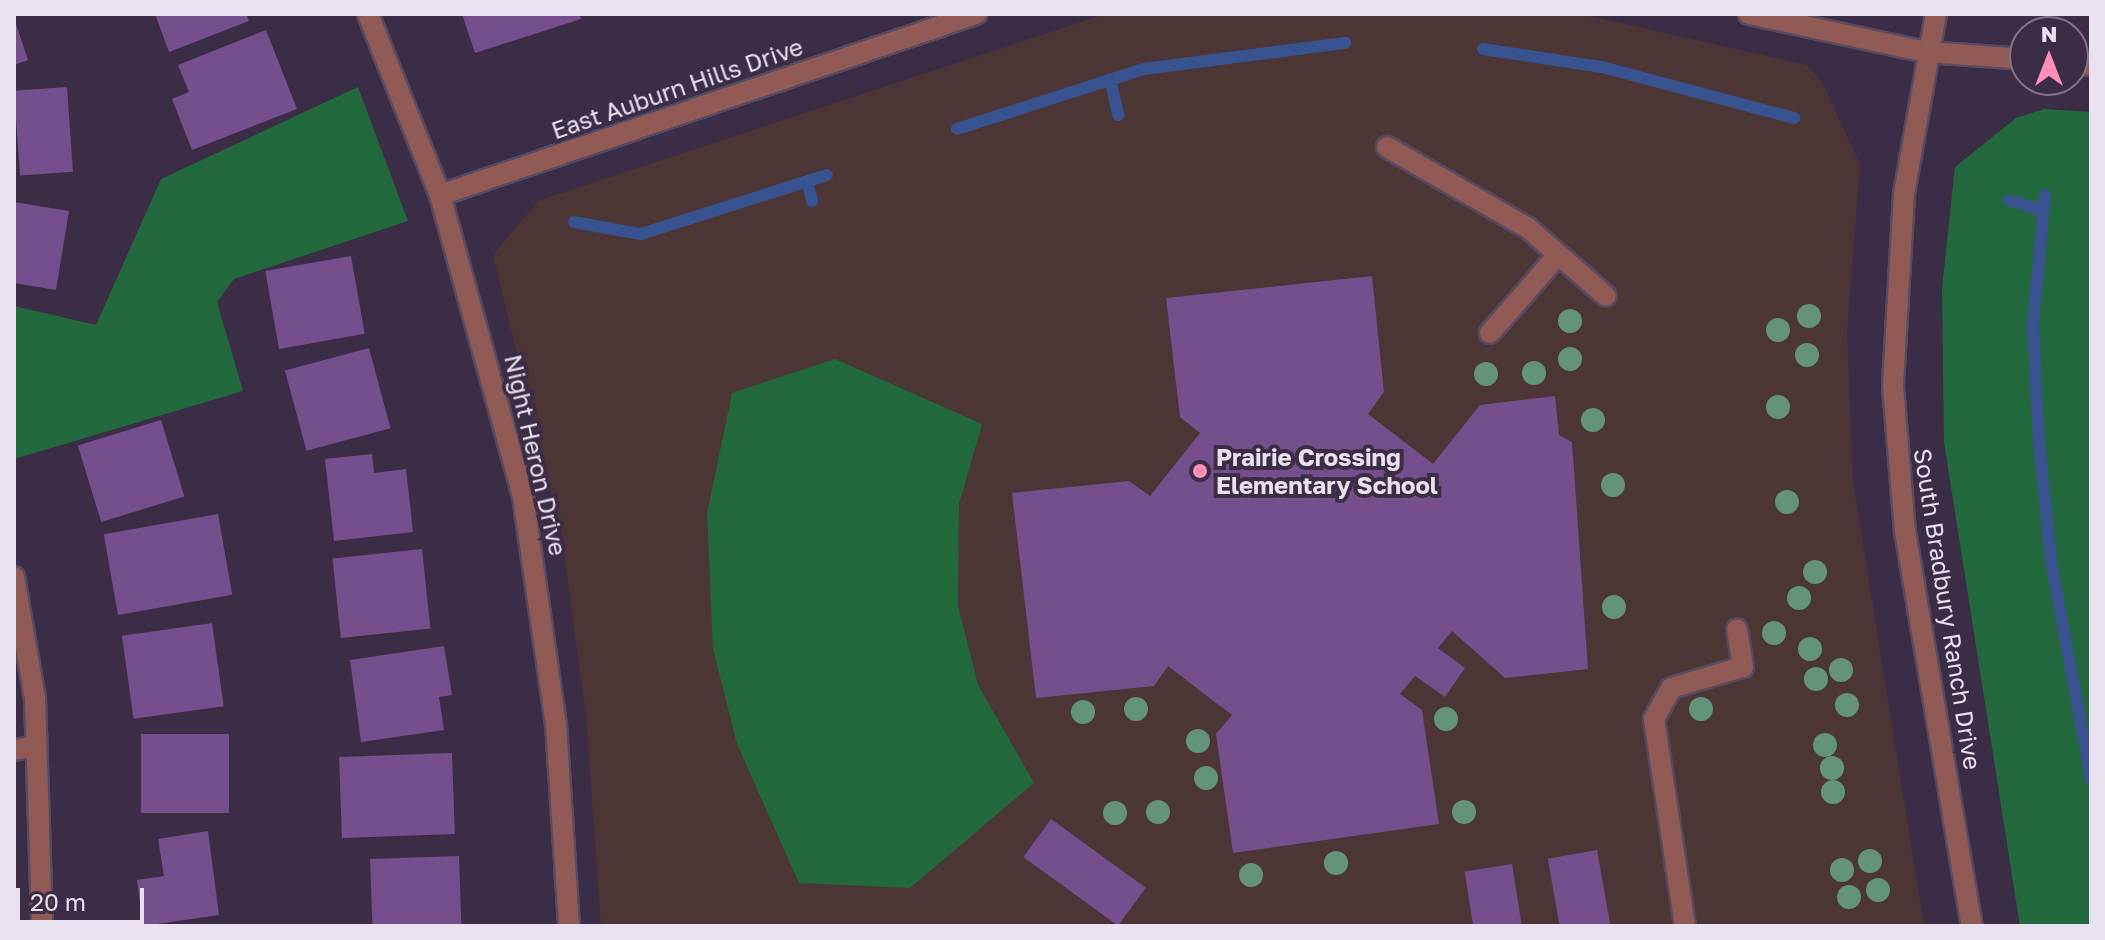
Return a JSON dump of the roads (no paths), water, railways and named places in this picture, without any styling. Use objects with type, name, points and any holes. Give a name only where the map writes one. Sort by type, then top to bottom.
[{"type":"street","name":"Night Heron Drive","points":[[368,14],[440,195],[495,380],[533,553],[556,724],[569,926]]},
{"type":"street","name":"East Auburn Hills Drive","points":[[440,195],[976,14]]},
{"type":"street","points":[[1749,14],[1926,52],[2009,58]]},
{"type":"street","name":"South Bradbury Ranch Drive","points":[[1936,14],[1926,52],[1898,252],[1895,433],[1972,926]]},
{"type":"street","points":[[1387,147],[1503,212],[1606,296]]},
{"type":"street","points":[[1490,333],[1558,255]]},
{"type":"street","points":[[14,577],[33,666],[42,926]]},
{"type":"street","points":[[1685,926],[1654,719],[1671,688],[1743,667],[1737,629]]},
{"type":"street","points":[[14,750],[36,746]]},
{"type":"waterway","points":[[957,129],[1144,69],[1345,43]]},
{"type":"waterway","points":[[1483,49],[1602,67],[1794,118]]},
{"type":"waterway","points":[[1110,79],[1118,115]]},
{"type":"waterway","points":[[574,222],[641,234],[827,175]]},
{"type":"waterway","points":[[807,182],[812,201]]},
{"type":"waterway","points":[[2045,195],[2033,325],[2039,442],[2051,561],[2091,779]]},
{"type":"waterway","points":[[2009,200],[2042,211]]},
{"type":"place","name":"Prairie Crossing Elementary School","points":[[1200,471]]}]
